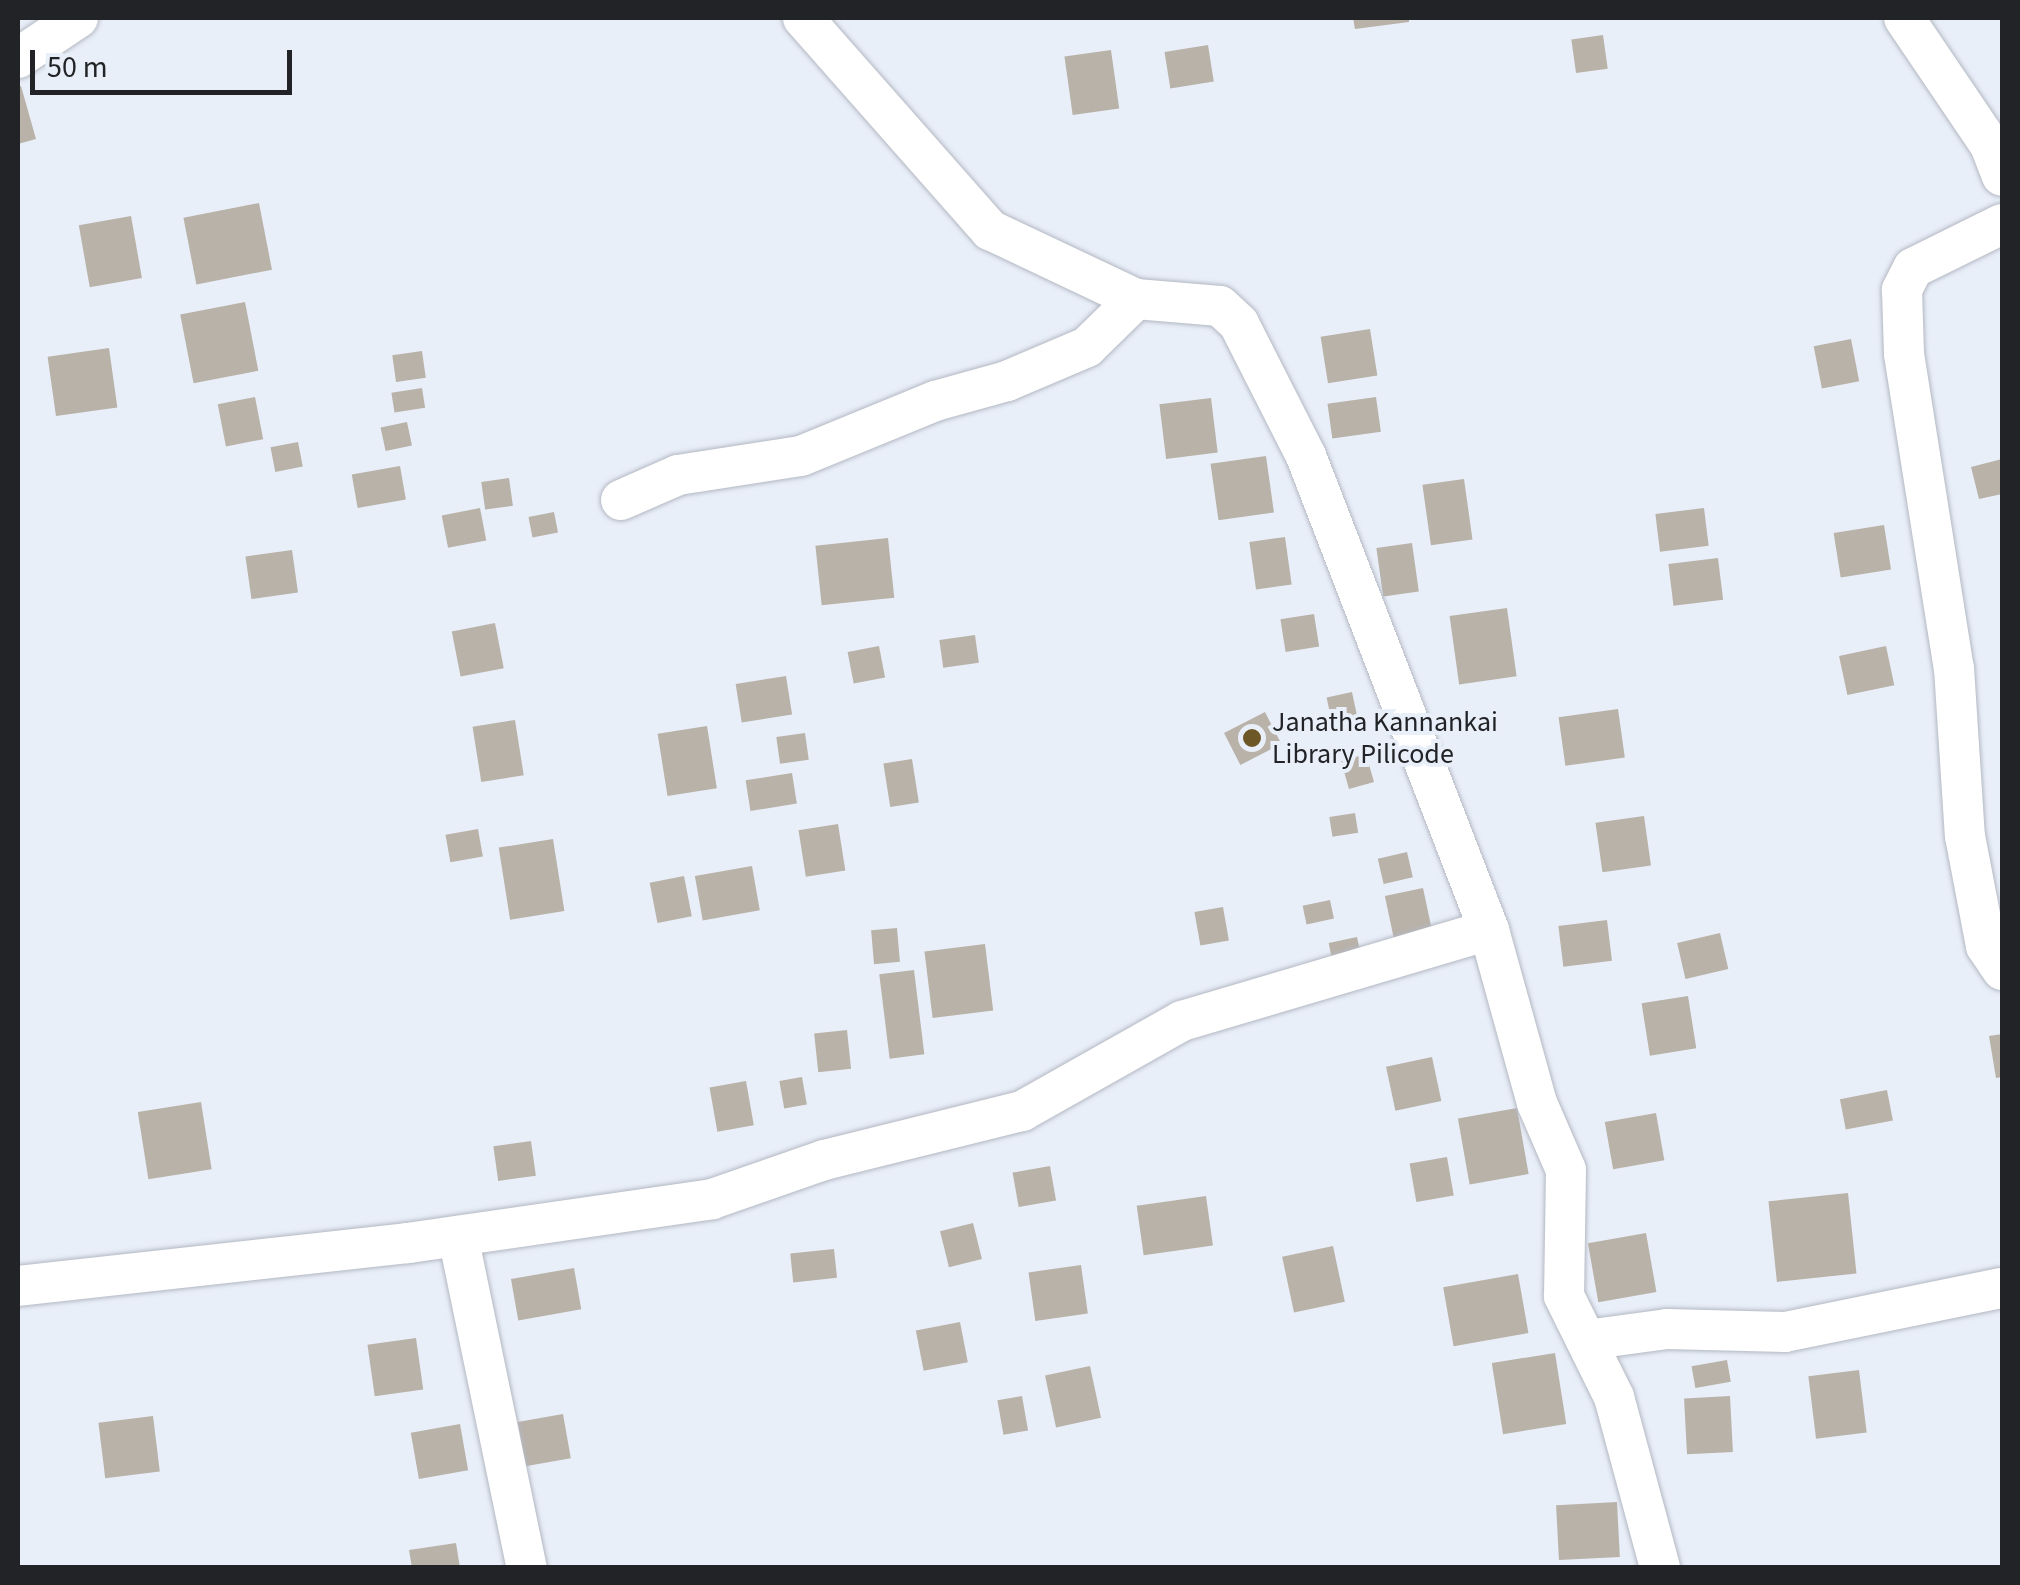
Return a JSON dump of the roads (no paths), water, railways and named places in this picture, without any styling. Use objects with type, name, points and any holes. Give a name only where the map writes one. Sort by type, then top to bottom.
[{"type":"street","points":[[18,58],[78,18]]},
{"type":"street","points":[[803,18],[990,230],[1136,299],[1220,306],[1240,324],[1306,456],[1489,930],[1537,1103],[1566,1170],[1564,1296],[1614,1396],[1660,1568]]},
{"type":"street","points":[[1904,18],[1970,112],[2002,176]]},
{"type":"street","points":[[2002,224],[1913,268],[1902,290],[1904,354],[1954,668],[1965,836],[1986,946],[2002,970]]},
{"type":"street","points":[[621,500],[678,475],[801,456],[1007,381],[1087,348],[1136,299]]},
{"type":"street","points":[[18,1286],[458,1236],[712,1199],[842,1155],[1022,1111],[1182,1021],[1489,930]]},
{"type":"street","points":[[458,1236],[528,1568]]},
{"type":"street","points":[[1586,1340],[1668,1329],[1785,1332],[1929,1297],[2002,1288]]},
{"type":"place","name":"Janatha Kannankai Library Pilicode","points":[[1252,738]]}]
